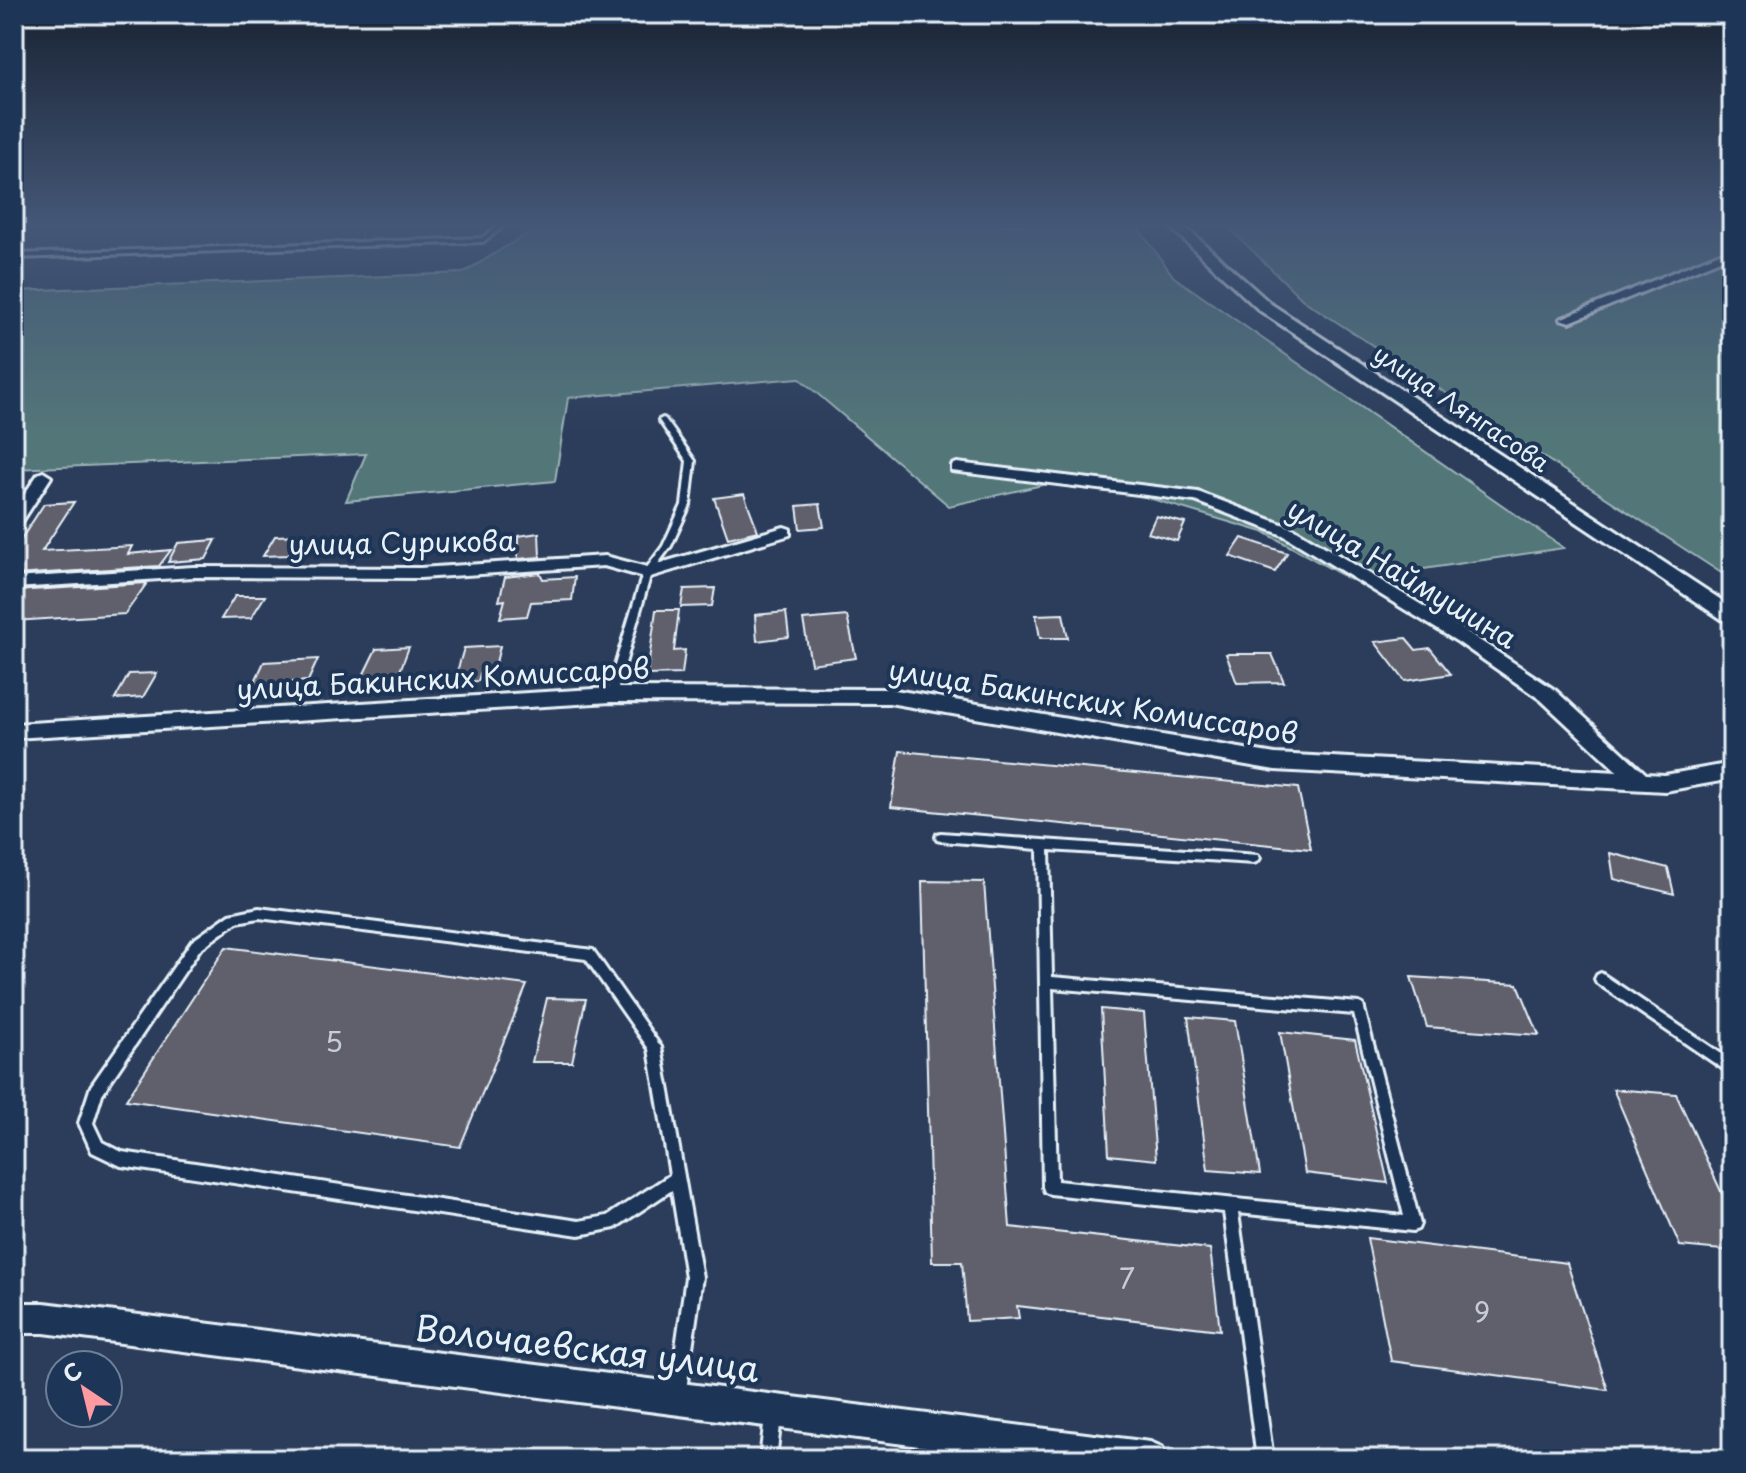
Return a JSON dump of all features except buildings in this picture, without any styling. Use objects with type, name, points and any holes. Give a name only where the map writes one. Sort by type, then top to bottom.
[{"type":"main road","name":"улица Лянгасова","points":[[1250,294],[1265,307],[1732,618]]},
{"type":"street","points":[[1566,319],[1628,294]]},
{"type":"street","name":"улица Наймушина","points":[[957,468],[1198,497],[1289,532],[1464,638],[1548,695],[1640,781]]},
{"type":"street","points":[[14,522],[43,477]]},
{"type":"street","points":[[647,573],[784,532]]},
{"type":"street","name":"улица Сурикова","points":[[14,583],[193,572],[420,573],[605,561],[647,573]]},
{"type":"street","name":"улица Бакинских Комиссаров","points":[[14,731],[611,695],[889,696],[1275,762],[1665,783],[1732,771]]},
{"type":"street","name":"Волочаевская улица","points":[[14,1318],[44,1318],[1150,1459]]},
{"type":"lane","points":[[611,695],[647,573],[667,546],[686,505],[691,461],[663,420]]},
{"type":"lane","points":[[941,837],[1254,858]]},
{"type":"lane","points":[[1043,845],[1045,982],[1050,1187],[1413,1224],[1359,1009],[1045,982]]},
{"type":"lane","points":[[677,1178],[610,1223],[579,1228],[121,1159],[97,1147],[86,1123],[96,1091],[196,945],[234,918],[259,913],[589,954],[655,1047],[694,1277],[677,1399]]},
{"type":"lane","points":[[1601,979],[1732,1069]]},
{"type":"lane","points":[[1230,1205],[1265,1459]]},
{"type":"lane","points":[[768,1459],[774,1411]]},
{"type":"green space","points":[[14,294],[1198,294],[1564,548],[1351,580],[1266,533],[1078,477],[949,506],[799,378],[568,398],[555,481],[346,501],[366,454],[14,469]]},
{"type":"green space","points":[[1297,294],[1732,294],[1732,580]]}]
